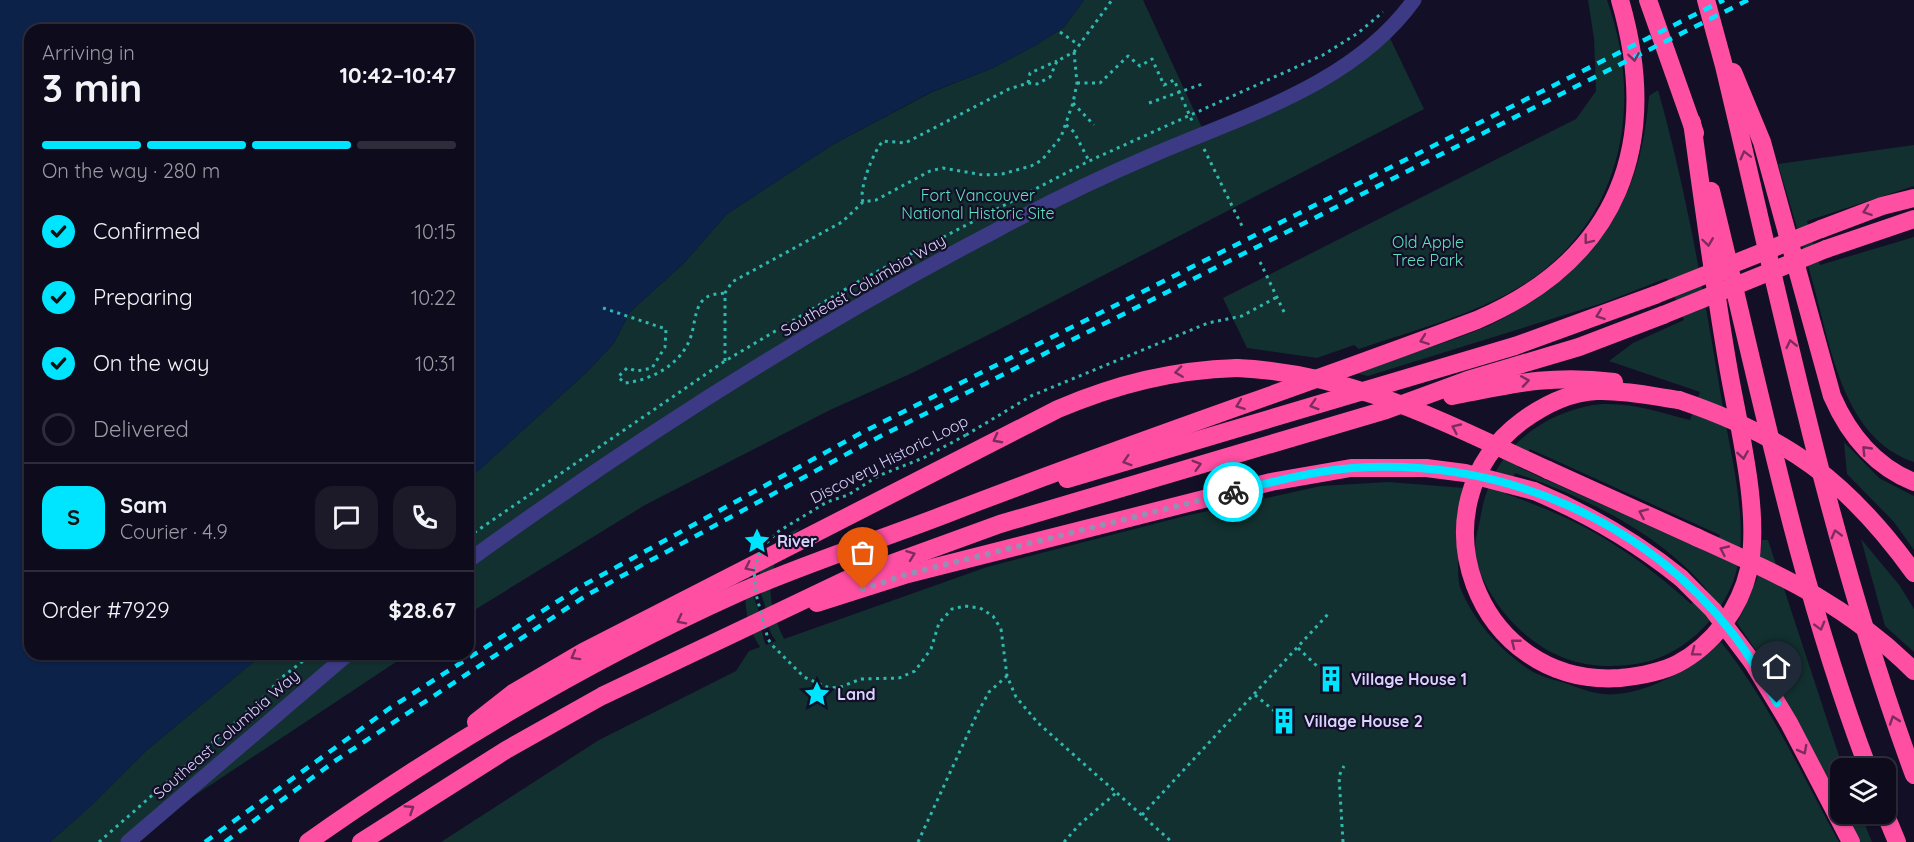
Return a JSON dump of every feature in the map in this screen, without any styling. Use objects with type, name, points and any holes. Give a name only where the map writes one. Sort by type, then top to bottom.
[{"type":"highway","points":[[308,842],[448,749],[572,677],[690,615],[792,571],[950,513],[1027,481],[1478,320],[1512,304],[1546,282],[1574,256],[1598,227],[1616,195],[1628,164],[1636,125],[1637,86],[1633,53],[1620,0]]},
{"type":"highway","points":[[1648,0],[1692,122],[1804,573],[1836,678],[1864,758]]},
{"type":"highway","points":[[1706,0],[1844,562],[1877,671],[1914,775]]},
{"type":"highway","points":[[1717,38],[1742,90],[1762,142],[1820,361],[1832,396],[1847,426],[1868,452],[1893,472],[1914,482]]},
{"type":"highway","points":[[1679,400],[1596,391],[1561,398],[1534,412],[1508,432],[1488,457],[1474,486],[1465,550],[1473,585],[1500,632],[1534,658],[1554,669],[1579,677],[1604,679],[1639,676],[1676,664],[1699,649],[1723,625],[1741,594],[1749,568],[1752,524],[1748,488],[1709,254],[1692,122]]},
{"type":"highway","points":[[950,513],[1515,345],[1655,296],[1882,206],[1914,198]]},
{"type":"highway","points":[[361,842],[440,790],[553,723],[651,671],[846,580],[1000,524],[1386,410],[1468,380],[1579,347],[1826,249],[1914,219]]},
{"type":"highway","points":[[448,749],[490,710],[535,678],[663,610],[1037,419],[1100,391],[1143,379],[1190,370],[1237,368],[1310,376],[1368,391],[1409,407],[1778,574],[1836,606],[1884,642],[1914,671]]},
{"type":"highway","points":[[1386,410],[1530,380],[1573,378],[1615,382],[1679,400],[1758,430],[1833,480],[1864,509],[1914,573]]},
{"type":"highway","points":[[761,620],[908,574],[1271,482],[1351,468],[1426,468],[1465,473],[1534,491],[1611,527],[1681,578],[1718,616],[1753,663],[1789,723],[1851,842]]},
{"type":"highway","points":[[1890,824],[1897,842]]},
{"type":"street","name":"Southeast Columbia Way","points":[[474,557],[642,440],[825,325],[996,230],[1197,135],[1298,92],[1348,64],[1387,32],[1414,0]]},
{"type":"street","name":"Southeast Columbia Way","points":[[128,842],[341,660]]},
{"type":"path","points":[[1028,83],[1030,73],[1074,52],[1112,0]]},
{"type":"path","points":[[1060,32],[1079,45]]},
{"type":"path","points":[[725,361],[725,292],[732,282],[842,222],[863,202],[876,200],[930,171],[943,168],[983,175],[1002,174],[1031,166],[1053,148],[1066,125],[1073,104],[1077,83],[1074,52]]},
{"type":"path","points":[[1077,83],[1100,83],[1128,56],[1140,66],[1152,59],[1164,85],[1174,80],[1197,135],[1243,228]]},
{"type":"path","points":[[863,202],[861,197],[864,182],[877,149],[883,141],[911,140],[972,106],[1028,83],[1037,84],[1050,76],[1057,61]]},
{"type":"path","points":[[1149,103],[1205,83]]},
{"type":"path","points":[[1073,104],[1094,125]]},
{"type":"path","points":[[1066,125],[1074,132],[1089,161]]},
{"type":"path","points":[[1260,262],[1287,316]]},
{"type":"path","points":[[603,308],[666,329],[665,347],[652,368],[636,371],[627,368],[618,377],[625,383],[641,381],[658,374],[685,350],[691,338],[698,308],[711,295],[725,292]]},
{"type":"path","name":"Discovery Historic Loop","points":[[1172,842],[1038,723],[1016,697],[1007,676],[1001,629],[993,616],[980,608],[965,606],[952,609],[939,623],[931,649],[915,670],[899,678],[861,679],[838,688],[827,687],[810,681],[768,639],[756,594],[757,560],[763,546],[779,531],[827,502],[848,495],[878,476],[923,458],[1032,396],[1208,323],[1242,316],[1276,297]]},
{"type":"path","points":[[1142,815],[1329,613]]},
{"type":"path","points":[[1298,648],[1317,666]]},
{"type":"path","points":[[99,842],[305,660]]},
{"type":"path","points":[[918,842],[978,712],[989,692],[1007,676]]},
{"type":"path","points":[[1255,695],[1278,714]]},
{"type":"path","points":[[1343,842],[1339,776],[1344,766]]},
{"type":"path","points":[[1064,842],[1079,825],[1117,792]]},
{"type":"green space","name":"Fort Vancouver National Historic Site","points":[[1084,0],[1143,0],[1204,132],[1298,92],[1387,32],[1424,109],[1000,329],[910,374],[830,410],[645,505],[474,610],[474,475],[587,372],[614,343],[630,312],[684,263],[727,214],[832,145],[932,92],[993,68],[1064,27]]},
{"type":"green space","name":"Old Apple Tree Park","points":[[1588,0],[1607,0],[1618,40],[1624,81],[1623,121],[1616,160],[1603,196],[1582,230],[1555,260],[1521,286],[1483,306],[1359,349],[1354,345],[1317,358],[1247,348],[1223,298],[1576,119],[1596,91],[1594,38]]},
{"type":"green space","points":[[1658,90],[1687,211],[1734,470],[1740,509],[1740,547],[1738,564],[1726,598],[1704,628],[1675,650],[1659,658],[1642,663],[1606,666],[1573,661],[1558,655],[1543,647],[1515,625],[1495,600],[1479,570],[1475,549],[1477,534],[1485,498],[1502,461],[1515,445],[1547,421],[1567,412],[1601,404],[1639,407],[1690,420],[1700,392],[1609,361],[1633,343],[1684,320],[1667,278],[1603,303],[1368,376],[1355,373],[1455,339],[1497,322],[1532,300],[1578,261],[1612,221],[1624,199],[1641,152],[1649,96]],"holes":[[[1530,449],[1720,535],[1712,554],[1518,467]],[[1515,473],[1593,505],[1644,534],[1667,551],[1707,590],[1691,604],[1626,552],[1582,526],[1506,494]]]},
{"type":"green space","points":[[1914,145],[1914,186],[1807,221],[1820,265],[1914,237],[1914,462],[1890,450],[1871,434],[1856,413],[1844,389],[1778,164]]},
{"type":"green space","points":[[1844,442],[1879,478],[1914,496],[1914,550],[1894,522],[1847,474]]},
{"type":"green space","points":[[1388,482],[1465,488],[1458,554],[1460,587],[1472,612],[1489,634],[1509,654],[1534,672],[1598,693],[1631,692],[1673,676],[1699,660],[1721,642],[1770,714],[1839,842],[441,842],[599,740],[736,671],[749,651],[760,647],[751,629],[746,610],[749,570],[764,641],[766,645],[776,641],[770,631],[761,592],[759,578],[761,568],[768,551],[774,544],[790,532],[800,528],[780,554],[771,580],[773,608],[784,639],[987,567],[1185,516],[1321,486]]},
{"type":"green space","points":[[1861,539],[1900,586],[1914,609],[1914,652],[1885,626]]},
{"type":"green space","points":[[1762,540],[1768,540],[1840,758],[1830,758],[1830,787],[1770,671],[1737,623],[1757,579]]},
{"type":"green space","points":[[256,660],[399,660],[194,796],[136,842],[50,842],[94,803],[147,750]]},
{"type":"green space","points":[[1850,824],[1865,824],[1872,842],[1860,842]]},
{"type":"water","points":[[0,0],[1084,0],[1064,27],[1038,44],[993,68],[931,92],[832,145],[727,214],[684,263],[630,312],[614,343],[587,372],[474,475],[474,24],[24,24],[24,660],[256,660],[147,750],[94,803],[50,842],[0,842]]},
{"type":"railway","points":[[474,655],[580,587],[861,433],[1724,0]]},
{"type":"railway","points":[[225,842],[335,761],[587,595],[867,443],[1748,0]]},
{"type":"railway","points":[[205,842],[390,708],[465,660]]},
{"type":"way so far","points":[[863,589],[908,574],[1233,492]]},
{"type":"place","name":"River","points":[[757,541]]},
{"type":"place","name":"Village House 1","points":[[1331,679]]},
{"type":"place","name":"Land","points":[[817,694]]},
{"type":"place","name":"Village House 2","points":[[1284,721]]},
{"type":"route","points":[[1233,492],[1315,473],[1351,468],[1391,467],[1426,468],[1465,473],[1534,491],[1590,515],[1611,527],[1681,578],[1704,600],[1731,632],[1777,703]]}]
